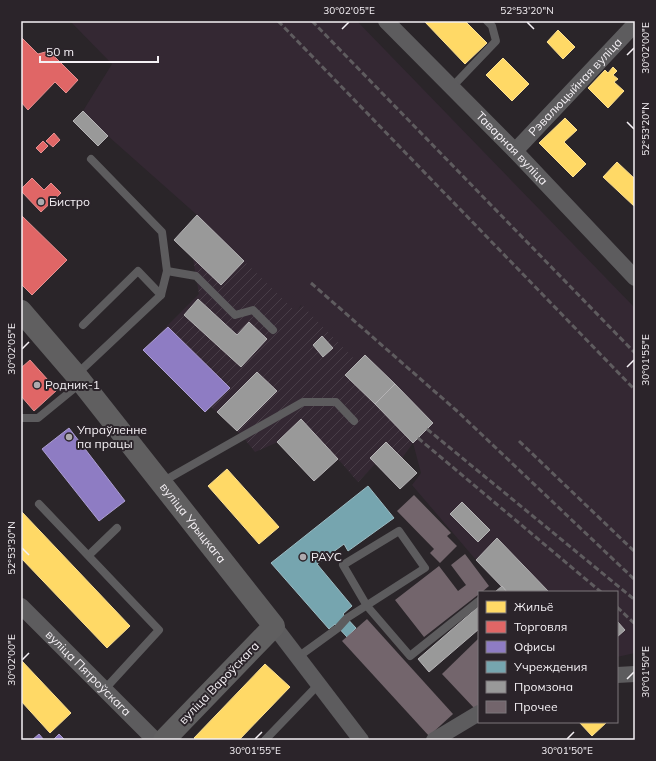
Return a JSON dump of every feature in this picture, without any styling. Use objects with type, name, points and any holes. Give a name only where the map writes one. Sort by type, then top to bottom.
[{"type":"main road","name":"вуліца Урыцкага","points":[[21,310],[79,378],[274,626]]},
{"type":"main road","name":"вуліца Вароўскага","points":[[164,740],[274,626]]},
{"type":"street","name":"Таварная вуліца","points":[[386,21],[515,151],[635,278]]},
{"type":"street","name":"Рэвалюцыйная вуліца","points":[[515,151],[635,24]]},
{"type":"street","name":"вуліца Пятроўскага","points":[[21,606],[155,740]]},
{"type":"street","name":"вуліца Урыцкага","points":[[274,626],[361,740]]},
{"type":"street","points":[[618,675],[635,674]]},
{"type":"street","points":[[434,740],[478,714]]},
{"type":"lane","points":[[452,87],[496,41],[492,26],[487,21]]},
{"type":"lane","points":[[21,418],[38,418],[161,295],[167,271],[162,232],[91,159]]},
{"type":"lane","points":[[83,325],[138,271],[161,295]]},
{"type":"lane","points":[[167,271],[196,276],[235,315],[253,310],[272,330]]},
{"type":"lane","points":[[161,482],[303,402],[336,402],[354,422]]},
{"type":"lane","points":[[39,504],[160,630],[104,690]]},
{"type":"lane","points":[[88,555],[117,528]]},
{"type":"lane","points":[[298,657],[338,628],[347,618],[367,606],[425,568],[400,531],[343,565],[367,606],[410,656],[478,602]]},
{"type":"lane","points":[[265,740],[319,684]]},
{"type":"shaded area","points":[[70,21],[357,21],[635,308],[635,653],[618,657],[618,591],[506,591],[476,560],[412,485],[421,473],[413,443],[301,305],[296,313],[197,215],[108,136],[83,111],[112,64]]},
{"type":"shaded area","points":[[197,215],[296,312],[302,305],[357,362],[365,355],[433,423],[413,443],[402,458],[417,473],[400,489],[375,464],[358,482],[338,459],[314,481],[278,442],[255,452],[243,437],[217,412],[210,407],[205,412],[143,350],[199,294],[192,252],[174,240]]},
{"type":"building: Жильё","points":[[424,21],[465,21],[487,43],[465,64]]},
{"type":"building: Жильё","points":[[558,30],[575,47],[563,59],[547,42]]},
{"type":"building: Жильё","points":[[503,58],[529,84],[512,101],[486,75]]},
{"type":"building: Жильё","points":[[613,67],[617,71],[613,75],[618,79],[614,82],[624,91],[608,108],[588,88],[605,70],[608,73]]},
{"type":"building: Жильё","points":[[565,118],[577,130],[564,142],[586,164],[573,177],[539,143]]},
{"type":"building: Жильё","points":[[617,162],[635,179],[635,207],[603,177]]},
{"type":"building: Жильё","points":[[227,469],[279,527],[259,544],[208,486]]},
{"type":"building: Жильё","points":[[21,511],[130,626],[107,648],[21,558]]},
{"type":"building: Жильё","points":[[21,660],[71,713],[50,733],[21,701]]},
{"type":"building: Жильё","points":[[265,664],[290,687],[239,740],[196,740],[194,738]]},
{"type":"building: Жильё","points":[[580,723],[606,723],[592,736]]},
{"type":"building: Торговля","points":[[21,37],[38,54],[49,51],[78,80],[66,93],[55,82],[28,110],[21,102]]},
{"type":"building: Торговля","points":[[54,133],[60,140],[53,147],[46,141]]},
{"type":"building: Торговля","points":[[43,141],[48,146],[41,153],[36,148]]},
{"type":"building: Торговля","name":"Бистро","points":[[32,178],[44,190],[51,183],[61,193],[41,212],[21,191],[21,189]]},
{"type":"building: Торговля","points":[[21,215],[67,260],[32,295],[21,284]]},
{"type":"building: Торговля","name":"Родник-1","points":[[30,360],[57,390],[34,411],[21,396],[21,368]]},
{"type":"building: Офисы","points":[[168,327],[230,388],[205,412],[143,350]]},
{"type":"building: Офисы","points":[[69,428],[125,501],[99,521],[42,449]]},
{"type":"building: Офисы","points":[[39,734],[44,740],[32,740]]},
{"type":"building: Офисы","points":[[59,734],[65,740],[53,740]]},
{"type":"building: Учреждения","name":"РАУС","points":[[368,486],[394,518],[348,551],[344,544],[317,564],[352,606],[343,614],[356,628],[347,637],[335,624],[329,629],[271,563]]},
{"type":"building: Промзона","points":[[83,111],[108,136],[98,146],[73,121]]},
{"type":"building: Промзона","points":[[197,215],[244,261],[221,285],[174,240]]},
{"type":"building: Промзона","points":[[198,299],[237,335],[249,322],[267,339],[241,367],[184,315]]},
{"type":"building: Промзона","points":[[322,336],[333,348],[323,357],[313,345]]},
{"type":"building: Промзона","points":[[365,355],[395,384],[375,404],[345,375]]},
{"type":"building: Промзона","points":[[257,372],[277,391],[237,431],[217,412]]},
{"type":"building: Промзона","points":[[395,384],[433,423],[413,443],[375,404]]},
{"type":"building: Промзона","points":[[301,419],[338,459],[314,481],[277,442]]},
{"type":"building: Промзона","points":[[386,442],[417,473],[400,489],[370,458]]},
{"type":"building: Промзона","points":[[462,502],[490,530],[478,542],[450,514]]},
{"type":"building: Промзона","points":[[497,538],[548,591],[506,591],[476,560]]},
{"type":"building: Промзона","points":[[502,586],[506,591],[496,591]]},
{"type":"building: Промзона","points":[[478,607],[478,630],[429,672],[418,659]]},
{"type":"building: Промзона","points":[[618,622],[625,630],[618,636]]},
{"type":"building: Прочее","points":[[414,495],[451,533],[447,536],[457,546],[440,563],[430,553],[434,549],[397,511]]},
{"type":"building: Прочее","points":[[465,554],[489,586],[483,591],[478,591],[478,595],[424,637],[395,600],[439,566],[458,591],[466,585],[451,565]]},
{"type":"building: Прочее","points":[[367,619],[453,714],[429,736],[342,641]]},
{"type":"building: Прочее","points":[[478,639],[478,706],[475,709],[442,674]]},
{"type":"railway","points":[[278,21],[635,390]]},
{"type":"railway","points":[[312,21],[635,353]]},
{"type":"railway","points":[[311,283],[457,411],[635,580]]},
{"type":"railway","points":[[427,429],[635,600]]},
{"type":"railway","points":[[418,438],[600,591]]},
{"type":"railway","points":[[519,441],[635,552]]},
{"type":"railway","points":[[618,608],[635,624]]},
{"type":"place","name":"Бистро","points":[[41,202]]},
{"type":"place","name":"Родник-1","points":[[37,385]]},
{"type":"place","name":"Упраўленне па працы","points":[[69,437]]},
{"type":"place","name":"РАУС","points":[[303,557]]}]
